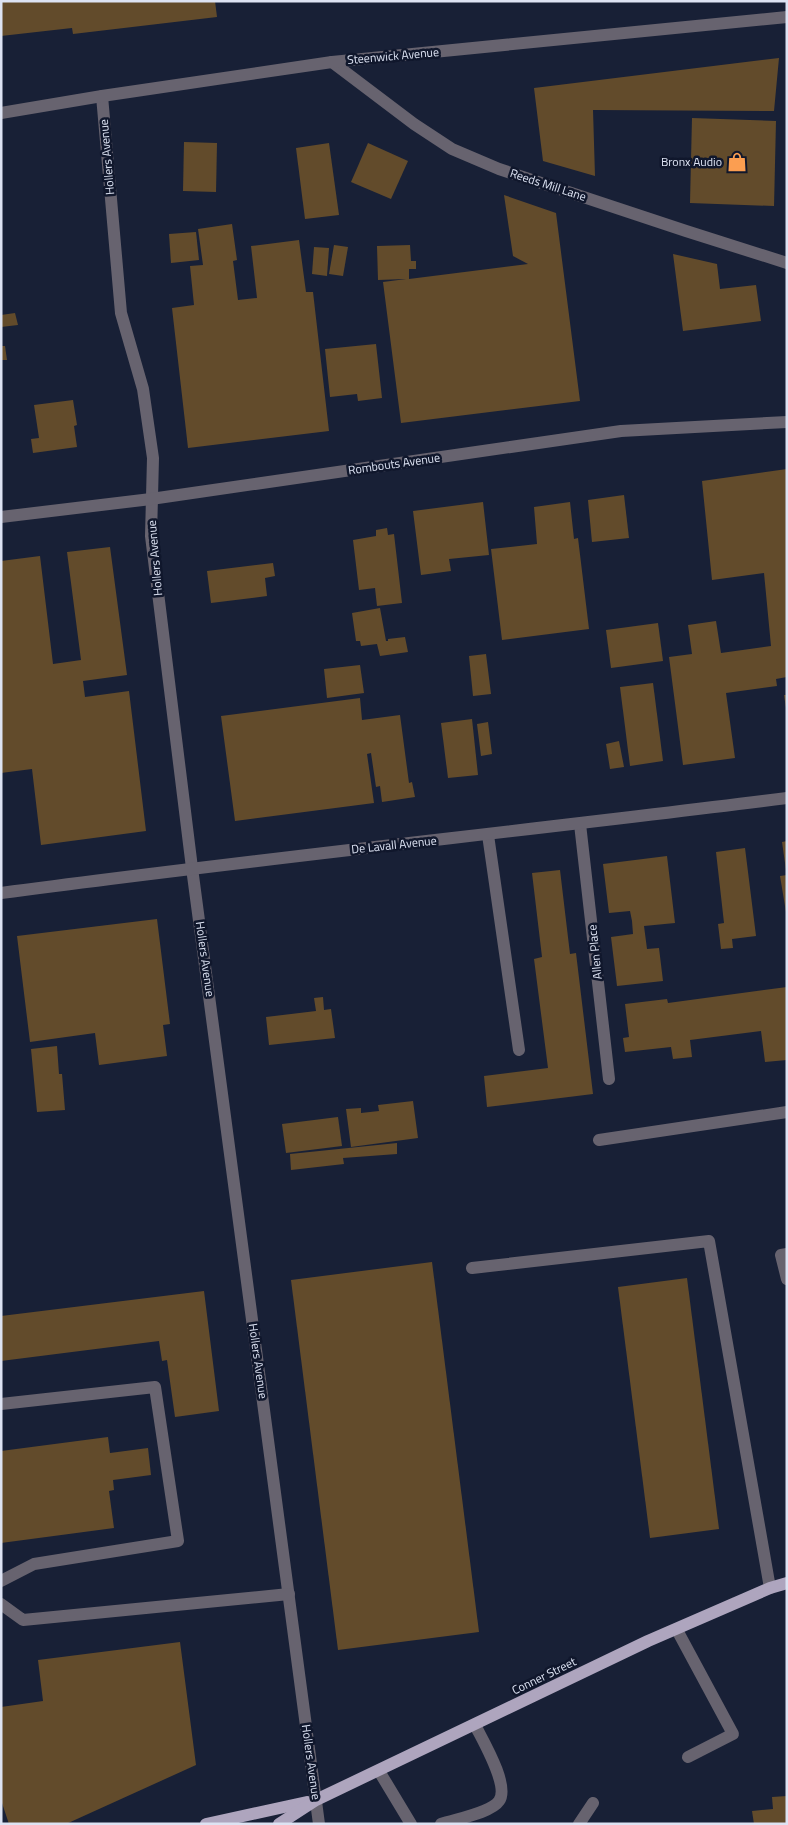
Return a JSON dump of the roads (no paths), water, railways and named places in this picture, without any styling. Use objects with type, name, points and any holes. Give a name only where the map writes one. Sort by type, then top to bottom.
[{"type":"main road","name":"Conner Street","points":[[279,1824],[316,1800],[648,1641],[770,1588],[787,1583]]},
{"type":"main road","name":"Conner Street","points":[[206,1824],[316,1800]]},
{"type":"street","name":"Steenwick Avenue","points":[[1,113],[332,62],[787,17]]},
{"type":"street","name":"Reeds Mill Lane","points":[[332,62],[414,124],[452,149],[499,169],[787,263]]},
{"type":"street","name":"Hollers Avenue","points":[[102,96],[121,313],[143,389],[153,458],[151,536],[192,868],[319,1824]]},
{"type":"street","name":"Rombouts Avenue","points":[[1,517],[151,499],[621,431],[787,422]]},
{"type":"street","name":"De Lavall Avenue","points":[[1,893],[192,868],[488,835],[787,798]]},
{"type":"street","name":"Allen Place","points":[[580,824],[609,1079]]},
{"type":"street","points":[[488,835],[519,1050]]},
{"type":"street","points":[[599,1140],[787,1112]]},
{"type":"street","points":[[472,1268],[709,1241],[770,1588]]},
{"type":"street","points":[[787,1254],[781,1255],[787,1279]]},
{"type":"street","points":[[1,1404],[155,1386],[178,1541],[34,1564],[1,1581]]},
{"type":"street","points":[[1,1604],[23,1620],[289,1594]]},
{"type":"street","points":[[677,1630],[732,1734],[688,1757]]},
{"type":"street","points":[[441,1824],[487,1809],[498,1802],[503,1794],[501,1780],[475,1725]]},
{"type":"street","points":[[379,1770],[411,1824]]},
{"type":"street","points":[[579,1824],[593,1803]]},
{"type":"place","name":"Bronx Audio","points":[[737,162]]}]
